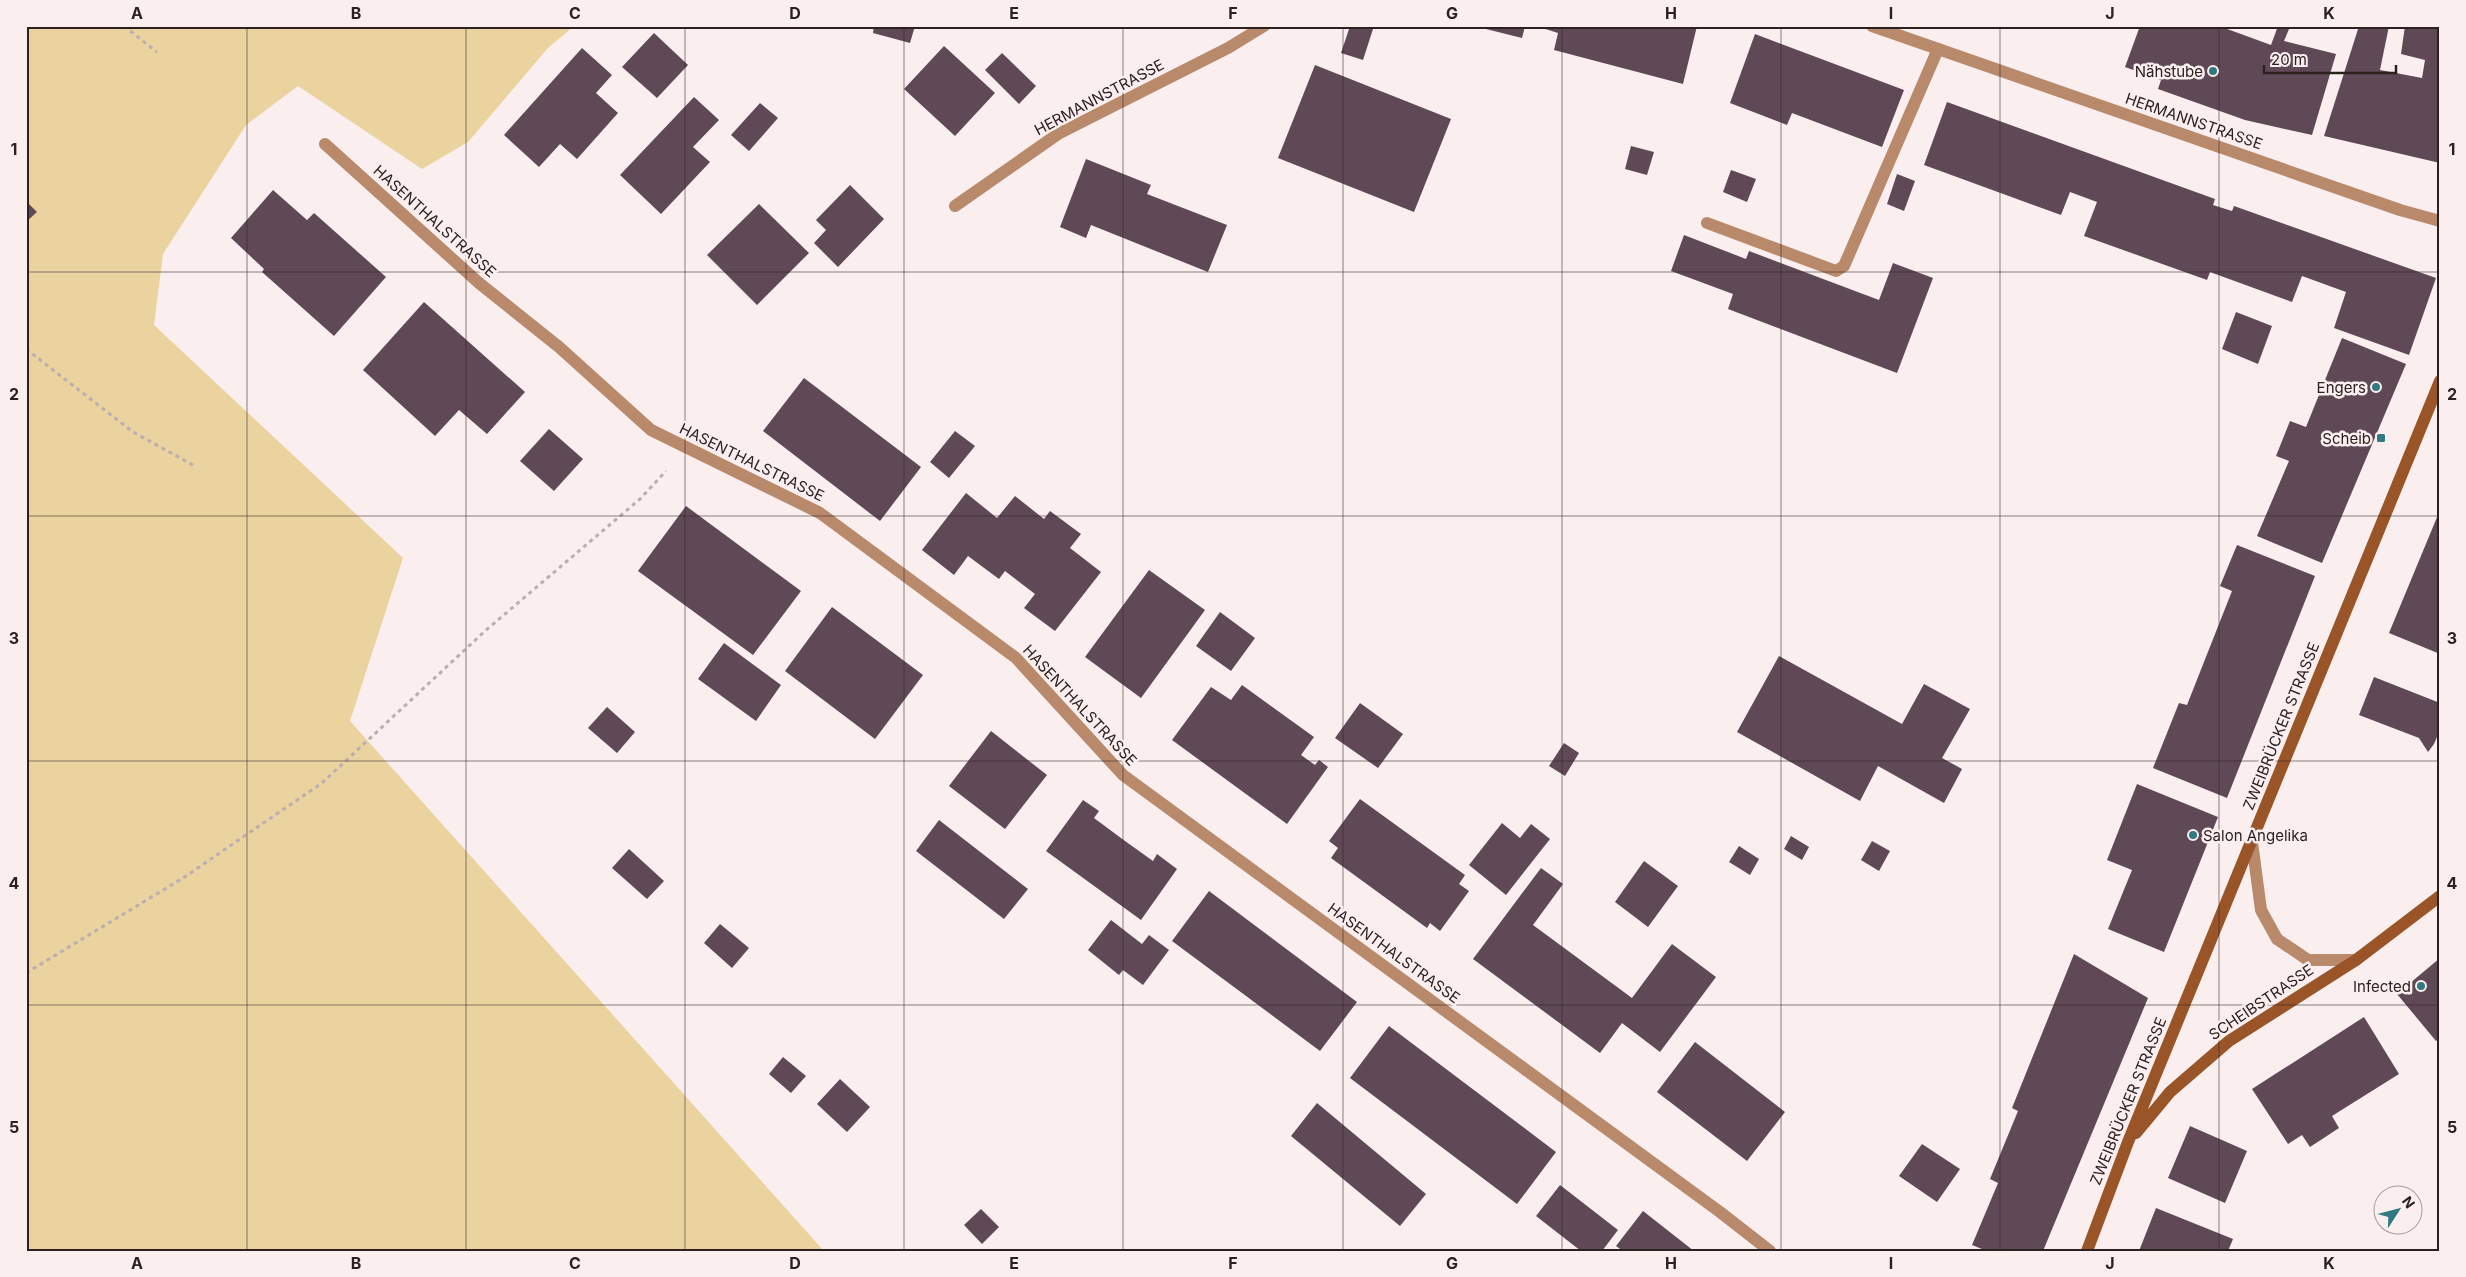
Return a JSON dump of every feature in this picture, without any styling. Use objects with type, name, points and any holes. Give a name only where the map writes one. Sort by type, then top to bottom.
[{"type":"main road","name":"ZWEIBRÜCKER STRASSE","points":[[2087,1251],[2128,1142],[2440,381]]},
{"type":"main road","name":"SCHEIBSTRASSE","points":[[2128,1142],[2170,1092],[2229,1040],[2356,960],[2440,896]]},
{"type":"street","name":"HERMANNSTRASSE","points":[[955,206],[1058,134],[1228,48],[1264,26]]},
{"type":"street","name":"HERMANNSTRASSE","points":[[1872,26],[2400,210],[2440,221]]},
{"type":"street","points":[[1707,223],[1836,271],[1844,266],[1938,49]]},
{"type":"street","name":"HASENTHALSTRASSE","points":[[325,144],[479,282],[558,347],[652,430],[820,512],[1016,658],[1123,776],[1720,1212],[1770,1251]]},
{"type":"street","name":"SCHEIBSTRASSE","points":[[2252,842],[2261,910],[2277,940],[2308,960],[2356,960]]},
{"type":"path","points":[[124,26],[157,52]]},
{"type":"path","points":[[26,349],[133,432],[193,465]]},
{"type":"path","points":[[26,974],[184,878],[322,783],[485,631],[640,498],[688,448]]},
{"type":"shaded area","points":[[26,26],[574,26],[548,48],[468,142],[422,169],[298,86],[246,125],[163,254],[154,325],[403,558],[350,721],[824,1251],[26,1251]]},
{"type":"building","points":[[874,26],[915,26],[910,43],[873,33]]},
{"type":"building","points":[[1350,26],[1374,26],[1363,60],[1341,53]]},
{"type":"building","points":[[1474,26],[1525,26],[1522,38]]},
{"type":"building","points":[[1536,26],[1697,26],[1683,84],[1554,50],[1558,33]]},
{"type":"building","points":[[2140,26],[2219,26],[2271,45],[2278,26],[2283,26],[2289,29],[2284,41],[2336,54],[2312,135],[2245,120],[2158,89],[2161,80],[2125,67]]},
{"type":"building","points":[[2359,26],[2389,26],[2380,70],[2422,78],[2425,60],[2401,54],[2405,26],[2440,26],[2440,163],[2324,136]]},
{"type":"building","points":[[654,33],[688,65],[657,98],[622,67]]},
{"type":"building","points":[[1755,34],[1904,90],[1882,147],[1792,113],[1787,125],[1730,103]]},
{"type":"building","points":[[944,46],[995,93],[955,136],[904,89]]},
{"type":"building","points":[[582,48],[612,75],[596,93],[618,113],[577,159],[560,144],[539,167],[504,135]]},
{"type":"building","points":[[1002,53],[1036,86],[1019,104],[985,70]]},
{"type":"building","points":[[1315,65],[1451,119],[1414,212],[1278,158]]},
{"type":"building","points":[[694,97],[719,120],[693,147],[710,162],[661,214],[620,175]]},
{"type":"building","points":[[1947,102],[2215,199],[2213,205],[2232,211],[2234,206],[2436,278],[2409,355],[2334,328],[2346,292],[2302,276],[2292,302],[2210,272],[2207,280],[2084,236],[2097,202],[2070,192],[2061,215],[1924,165]]},
{"type":"building","points":[[760,103],[778,118],[749,151],[731,135]]},
{"type":"building","points":[[1631,146],[1654,152],[1647,175],[1625,169]]},
{"type":"building","points":[[1086,159],[1151,185],[1147,194],[1227,225],[1208,272],[1091,225],[1086,238],[1060,227]]},
{"type":"building","points":[[1731,170],[1756,179],[1747,202],[1723,192]]},
{"type":"building","points":[[1897,174],[1915,181],[1904,211],[1887,204]]},
{"type":"building","points":[[850,185],[884,219],[838,267],[814,243],[826,230],[816,220]]},
{"type":"building","points":[[273,190],[307,220],[314,213],[386,277],[334,336],[262,272],[264,269],[231,238]]},
{"type":"building","points":[[26,201],[37,212],[26,222]]},
{"type":"building","points":[[759,204],[809,253],[757,305],[707,255]]},
{"type":"building","points":[[1684,235],[1746,259],[1749,251],[1879,300],[1893,263],[1933,278],[1897,373],[1728,309],[1733,294],[1671,271]]},
{"type":"building","points":[[424,302],[525,392],[487,434],[459,410],[435,436],[363,370]]},
{"type":"building","points":[[2236,312],[2272,326],[2258,364],[2222,349]]},
{"type":"building","points":[[2342,338],[2406,364],[2322,563],[2257,536],[2289,461],[2276,456],[2290,421],[2306,427]]},
{"type":"building","points":[[804,378],[921,467],[880,521],[763,431]]},
{"type":"building","points":[[549,429],[583,459],[554,491],[520,461]]},
{"type":"building","points":[[955,431],[975,446],[949,478],[930,462]]},
{"type":"building","points":[[966,493],[997,518],[1015,496],[1044,519],[1050,511],[1081,534],[1070,548],[1101,572],[1055,631],[1024,608],[1035,594],[1005,571],[999,579],[968,556],[954,575],[922,550]]},
{"type":"building","points":[[686,506],[801,591],[753,655],[638,571]]},
{"type":"building","points":[[2440,510],[2440,654],[2389,633]]},
{"type":"building","points":[[2237,545],[2315,576],[2227,798],[2153,768],[2179,703],[2187,705],[2232,591],[2220,586]]},
{"type":"building","points":[[1149,570],[1205,610],[1141,698],[1085,657]]},
{"type":"building","points":[[832,607],[923,675],[875,739],[785,671]]},
{"type":"building","points":[[1220,612],[1255,638],[1231,671],[1196,646]]},
{"type":"building","points":[[724,643],[781,685],[756,721],[698,679]]},
{"type":"building","points":[[1779,656],[1902,724],[1924,684],[1970,709],[1942,758],[1962,769],[1944,803],[1878,766],[1860,801],[1737,732]]},
{"type":"building","points":[[2374,677],[2440,703],[2440,730],[2428,752],[2419,738],[2359,715]]},
{"type":"building","points":[[1242,685],[1314,737],[1301,755],[1315,765],[1319,760],[1328,767],[1287,824],[1172,740],[1211,687],[1231,700]]},
{"type":"building","points":[[1360,703],[1403,734],[1378,768],[1335,738]]},
{"type":"building","points":[[607,707],[635,732],[617,753],[588,728]]},
{"type":"building","points":[[991,731],[1047,775],[1005,829],[949,786]]},
{"type":"building","points":[[1564,743],[1579,753],[1565,776],[1549,766]]},
{"type":"building","points":[[2137,784],[2218,817],[2164,952],[2108,929],[2132,870],[2107,860]]},
{"type":"building","points":[[1360,799],[1465,875],[1459,884],[1469,891],[1440,931],[1430,923],[1427,928],[1331,858],[1338,848],[1329,841]]},
{"type":"building","points":[[1083,800],[1099,811],[1094,818],[1125,841],[1153,861],[1157,854],[1177,869],[1141,920],[1046,851]]},
{"type":"building","points":[[939,820],[1028,889],[1004,919],[916,851]]},
{"type":"building","points":[[1502,823],[1520,838],[1531,824],[1550,839],[1506,895],[1469,865]]},
{"type":"building","points":[[1791,836],[1809,847],[1802,860],[1784,849]]},
{"type":"building","points":[[1872,841],[1890,851],[1879,871],[1861,860]]},
{"type":"building","points":[[1739,846],[1759,859],[1750,875],[1729,862]]},
{"type":"building","points":[[629,849],[664,881],[647,899],[612,868]]},
{"type":"building","points":[[1644,861],[1678,886],[1648,927],[1615,902]]},
{"type":"building","points":[[1541,868],[1563,884],[1533,925],[1632,998],[1672,944],[1716,977],[1660,1052],[1622,1023],[1600,1053],[1473,959]]},
{"type":"building","points":[[1209,891],[1357,1002],[1320,1051],[1172,941]]},
{"type":"building","points":[[1111,920],[1142,944],[1149,935],[1169,950],[1143,985],[1123,970],[1119,975],[1088,950]]},
{"type":"building","points":[[720,924],[749,948],[732,968],[704,943]]},
{"type":"building","points":[[2074,954],[2148,998],[2043,1251],[1987,1251],[1972,1245],[1998,1183],[1990,1179],[2018,1111],[2012,1108]]},
{"type":"building","points":[[2440,958],[2440,1038],[2436,1041],[2397,994]]},
{"type":"building","points":[[2364,1017],[2399,1074],[2332,1116],[2339,1128],[2310,1147],[2302,1135],[2288,1144],[2252,1089]]},
{"type":"building","points":[[1389,1026],[1556,1152],[1517,1204],[1350,1078]]},
{"type":"building","points":[[1695,1042],[1785,1112],[1747,1161],[1657,1092]]},
{"type":"building","points":[[783,1057],[806,1076],[791,1093],[769,1074]]},
{"type":"building","points":[[840,1079],[870,1107],[847,1132],[817,1104]]},
{"type":"building","points":[[1317,1103],[1426,1194],[1400,1226],[1291,1136]]},
{"type":"building","points":[[2190,1126],[2247,1151],[2225,1203],[2168,1178]]},
{"type":"building","points":[[1922,1144],[1960,1169],[1937,1202],[1899,1176]]},
{"type":"building","points":[[1560,1185],[1618,1230],[1602,1251],[1581,1251],[1536,1216]]},
{"type":"building","points":[[2156,1208],[2233,1239],[2228,1251],[2139,1251]]},
{"type":"building","points":[[981,1209],[999,1227],[982,1244],[964,1225]]},
{"type":"building","points":[[1643,1211],[1694,1251],[1623,1251],[1616,1246]]},
{"type":"place","name":"Nähstube","points":[[2213,71]]},
{"type":"place","name":"Engers","points":[[2376,387]]},
{"type":"place","name":"Scheib","points":[[2381,438]]},
{"type":"place","name":"Salon Angelika","points":[[2193,835]]},
{"type":"place","name":"Infected","points":[[2421,986]]}]
